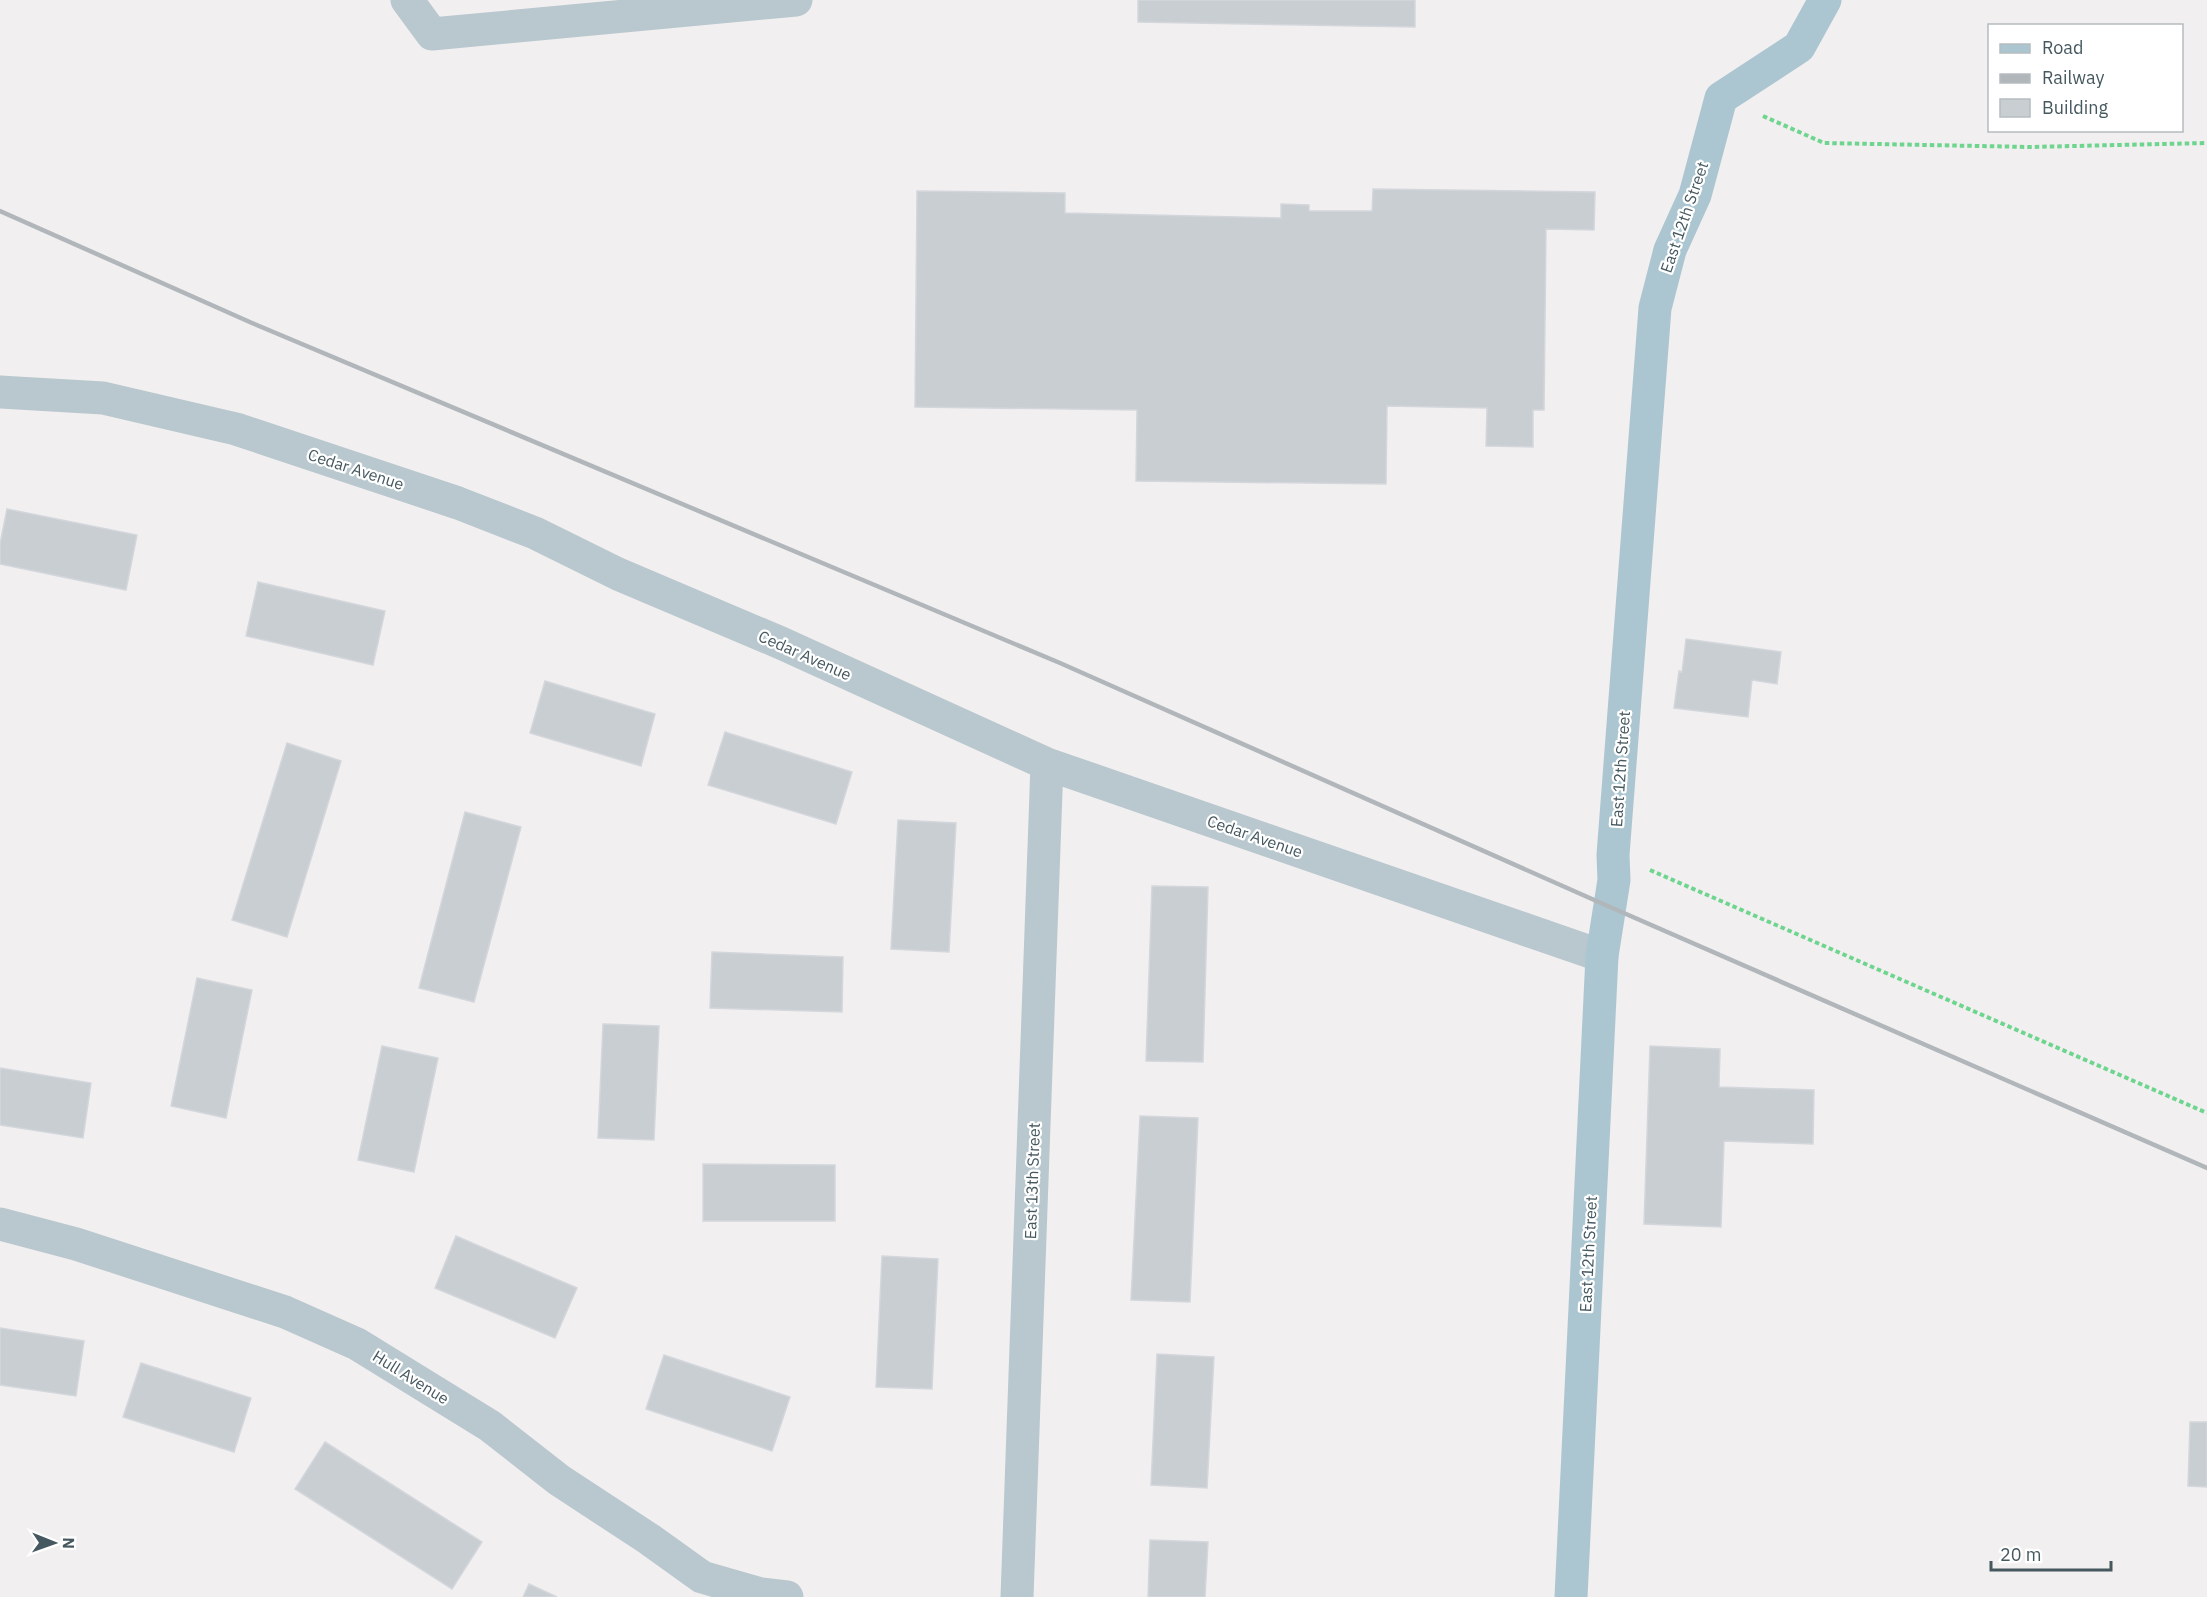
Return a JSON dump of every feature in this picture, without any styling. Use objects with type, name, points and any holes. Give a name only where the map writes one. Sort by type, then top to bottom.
[{"type":"main road","points":[[1721,98],[1799,47],[1825,0]]},
{"type":"main road","name":"East 12th Street","points":[[1571,1597],[1602,956],[1614,880],[1613,855],[1655,308],[1670,250],[1695,195],[1721,98]]},
{"type":"street","points":[[407,0],[406,2],[432,34],[796,0]]},
{"type":"street","name":"Cedar Avenue","points":[[0,392],[103,398],[236,429],[459,503],[535,533],[618,574],[781,644],[1047,764],[1602,956]]},
{"type":"street","name":"East 13th Street","points":[[1017,1597],[1047,764]]},
{"type":"street","name":"Hull Avenue","points":[[0,1224],[75,1244],[285,1312],[357,1344],[490,1426],[559,1480],[702,1577],[762,1594],[787,1597]]},
{"type":"path","points":[[1721,98],[1824,143],[2030,147],[2207,143]]},
{"type":"path","points":[[1613,855],[2207,1113]]},
{"type":"building","points":[[1138,0],[1415,0],[1415,27],[1138,22]]},
{"type":"building","points":[[1373,189],[1595,192],[1594,230],[1546,229],[1544,410],[1533,410],[1533,447],[1486,446],[1487,408],[1387,406],[1386,484],[1136,481],[1137,410],[915,407],[917,191],[1065,193],[1065,213],[1281,218],[1281,204],[1309,205],[1309,211],[1372,211]]},
{"type":"building","points":[[7,509],[137,535],[126,590],[0,564],[0,544]]},
{"type":"building","points":[[258,582],[385,611],[373,665],[246,636]]},
{"type":"building","points":[[1686,639],[1781,652],[1777,684],[1752,680],[1748,717],[1674,708]]},
{"type":"building","points":[[545,681],[655,714],[641,766],[530,733]]},
{"type":"building","points":[[725,732],[852,772],[836,824],[708,785]]},
{"type":"building","points":[[287,743],[341,761],[287,937],[232,920]]},
{"type":"building","points":[[465,812],[521,827],[474,1002],[419,988]]},
{"type":"building","points":[[898,820],[956,823],[949,952],[891,949]]},
{"type":"building","points":[[1152,886],[1208,887],[1203,1062],[1146,1061]]},
{"type":"building","points":[[712,952],[843,957],[842,1012],[710,1008]]},
{"type":"building","points":[[197,978],[252,990],[226,1118],[171,1106]]},
{"type":"building","points":[[603,1024],[659,1026],[654,1140],[598,1138]]},
{"type":"building","points":[[382,1046],[438,1058],[414,1172],[358,1160]]},
{"type":"building","points":[[1650,1046],[1720,1049],[1719,1087],[1814,1090],[1813,1144],[1724,1141],[1721,1227],[1644,1224]]},
{"type":"building","points":[[0,1068],[91,1083],[83,1138],[0,1125]]},
{"type":"building","points":[[1140,1116],[1198,1118],[1190,1302],[1131,1300]]},
{"type":"building","points":[[703,1164],[835,1165],[835,1221],[703,1221]]},
{"type":"building","points":[[456,1236],[577,1288],[555,1338],[435,1288]]},
{"type":"building","points":[[882,1256],[938,1259],[932,1389],[876,1387]]},
{"type":"building","points":[[0,1328],[84,1341],[76,1396],[0,1385]]},
{"type":"building","points":[[1157,1354],[1214,1357],[1207,1488],[1151,1485]]},
{"type":"building","points":[[664,1355],[790,1397],[772,1451],[646,1409]]},
{"type":"building","points":[[141,1363],[251,1398],[234,1452],[123,1417]]},
{"type":"building","points":[[2190,1422],[2207,1422],[2207,1487],[2188,1486]]},
{"type":"building","points":[[325,1442],[482,1542],[452,1589],[295,1489]]},
{"type":"building","points":[[1150,1540],[1208,1542],[1205,1597],[1148,1597]]},
{"type":"building","points":[[529,1584],[557,1597],[523,1597]]},
{"type":"railway","points":[[0,211],[252,323],[1060,663],[2207,1168]]}]
